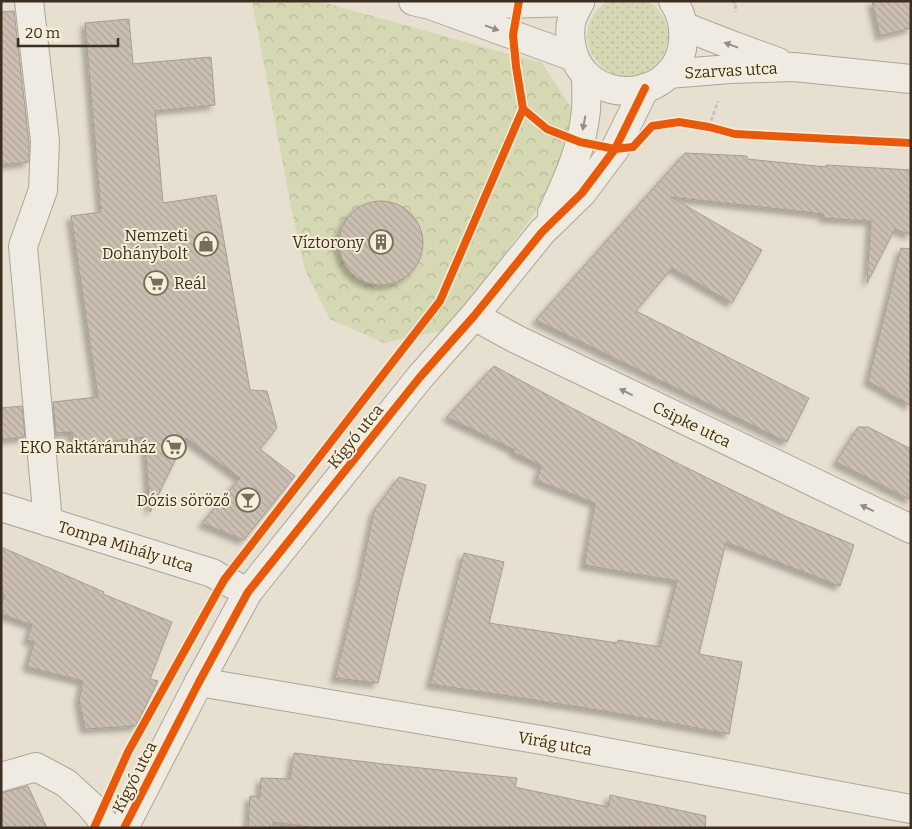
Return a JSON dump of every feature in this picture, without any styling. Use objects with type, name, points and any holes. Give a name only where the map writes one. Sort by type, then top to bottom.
[{"type":"street","points":[[29,1],[45,141],[43,190],[23,246],[48,522]]},
{"type":"street","points":[[422,3],[580,1]]},
{"type":"street","name":"Kígyó utca","points":[[542,232],[565,186],[580,142],[586,110],[580,66],[570,38],[572,19],[580,1]]},
{"type":"street","points":[[422,3],[580,66],[594,82],[614,90],[635,91],[654,85],[668,74],[676,64],[684,39],[678,13]]},
{"type":"street","name":"Szarvas utca","points":[[678,13],[734,46],[794,67]]},
{"type":"street","name":"Szarvas utca","points":[[668,74],[730,69],[794,67],[911,79]]},
{"type":"street","name":"Kígyó utca","points":[[124,828],[199,682],[248,592],[420,377],[474,316],[542,232],[582,192],[615,149],[645,88]]},
{"type":"street","name":"Csipke utca","points":[[474,316],[516,339],[911,529]]},
{"type":"street","name":"Tompa Mihály utca","points":[[1,507],[212,573],[248,592]]},
{"type":"street","name":"Virág utca","points":[[199,682],[547,741],[911,809]]},
{"type":"street","points":[[1,777],[36,767],[66,783],[90,805],[108,828]]},
{"type":"path","points":[[701,126],[718,129]]},
{"type":"green space","points":[[252,1],[318,1],[542,63],[590,137],[450,329],[384,343],[330,319],[305,270],[291,207]]},
{"type":"green space","points":[[607,1],[648,1],[661,13],[668,29],[668,40],[662,56],[651,69],[635,76],[620,76],[606,70],[595,59],[589,46],[588,31],[593,15]]},
{"type":"building","points":[[872,1],[911,1],[911,28],[880,36]]},
{"type":"building","points":[[14,11],[29,142],[29,162],[1,165],[1,12]]},
{"type":"building","points":[[129,19],[133,64],[211,57],[215,105],[155,111],[163,203],[216,195],[250,390],[267,391],[277,428],[260,449],[295,476],[244,540],[202,523],[240,478],[186,438],[150,512],[145,437],[73,446],[72,432],[56,433],[53,402],[98,397],[71,216],[101,212],[85,23]]},
{"type":"building","points":[[685,153],[747,156],[747,159],[826,167],[826,165],[911,170],[911,235],[895,229],[867,283],[871,221],[823,218],[824,214],[671,197],[762,250],[732,303],[672,268],[636,311],[809,398],[787,442],[536,320]]},
{"type":"building","name":"Víztorony","points":[[381,201],[397,204],[411,213],[420,227],[423,243],[420,259],[411,273],[397,282],[381,285],[365,282],[351,273],[342,259],[339,243],[342,227],[351,213],[365,204]]},
{"type":"building","points":[[901,248],[911,249],[911,406],[868,381]]},
{"type":"building","points":[[494,366],[679,464],[787,517],[854,545],[840,586],[726,542],[699,654],[742,662],[729,734],[605,711],[430,684],[464,553],[504,562],[489,623],[617,643],[618,640],[660,647],[677,581],[584,565],[595,503],[536,480],[542,466],[513,452],[515,450],[447,417]]},
{"type":"building","points":[[22,406],[25,437],[1,440],[1,408]]},
{"type":"building","points":[[858,427],[868,427],[911,449],[911,500],[836,462]]},
{"type":"building","points":[[399,477],[426,485],[378,683],[335,678],[360,578],[374,511]]},
{"type":"building","points":[[1,547],[104,592],[103,594],[172,622],[150,679],[158,681],[136,726],[85,729],[79,700],[83,681],[27,667],[34,642],[27,640],[32,625],[1,614],[1,604],[5,596],[1,590]]},
{"type":"building","points":[[294,753],[517,778],[515,787],[608,807],[610,795],[706,816],[705,828],[318,828],[273,822],[273,828],[248,828],[250,796],[260,797],[261,778],[290,779]]},
{"type":"building","points":[[28,786],[47,828],[1,828],[1,793]]},
{"type":"cycle path","points":[[519,1],[513,35],[523,109],[547,129],[580,142],[615,149],[633,147],[652,126],[679,122],[735,134],[911,143]]},
{"type":"cycle path","points":[[124,828],[199,682],[248,592],[420,377],[474,316],[542,232],[582,193],[615,149],[645,88]]},
{"type":"cycle path","points":[[94,828],[128,752],[224,580],[440,301],[523,109]]},
{"type":"place","name":"Víztorony","points":[[381,242]]},
{"type":"place","name":"Nemzeti Dohánybolt","points":[[206,244]]},
{"type":"place","name":"Reál","points":[[156,283]]},
{"type":"place","name":"EKO Raktáráruház","points":[[174,447]]},
{"type":"place","name":"Dózis söröző","points":[[248,500]]}]
